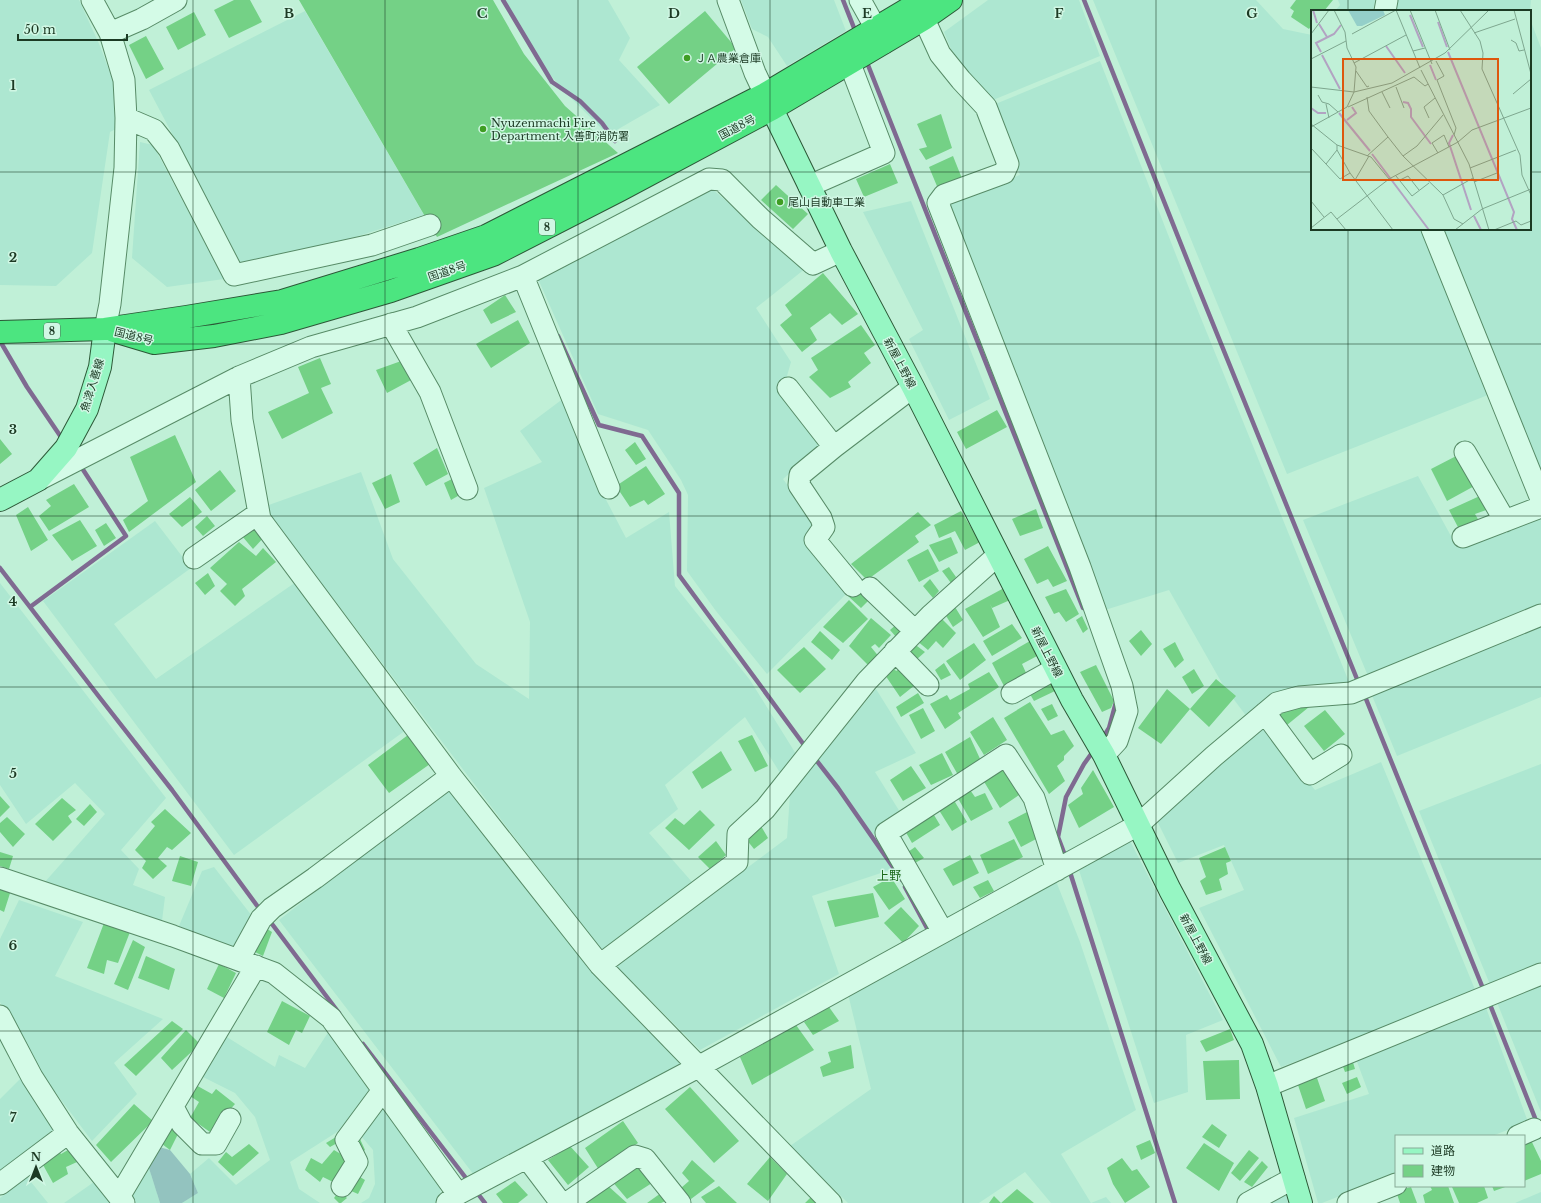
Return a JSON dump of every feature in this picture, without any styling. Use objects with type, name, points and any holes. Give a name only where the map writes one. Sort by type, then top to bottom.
[{"type":"highway","name":"国道8号","points":[[105,329],[154,343],[214,336],[281,323],[391,290],[493,255],[620,190],[924,10],[951,0]]},
{"type":"highway","name":"国道8号","points":[[768,101],[850,64],[879,36]]},
{"type":"highway","name":"8","points":[[0,332],[105,329]]},
{"type":"main road","name":"新屋上野線","points":[[768,101],[841,251],[913,387],[1072,700],[1104,755],[1170,890],[1252,1044],[1267,1086],[1301,1203]]},
{"type":"main road","name":"魚津入善線","points":[[0,500],[38,480],[66,448],[87,409],[100,367],[105,329]]},
{"type":"street","points":[[92,0],[110,33],[124,80],[126,118],[125,168],[110,304],[105,329]]},
{"type":"street","points":[[110,33],[142,19],[176,0]]},
{"type":"street","points":[[728,0],[755,73],[768,101]]},
{"type":"street","points":[[860,0],[879,36]]},
{"type":"street","points":[[1385,10],[1387,0]]},
{"type":"street","points":[[924,10],[940,54],[960,80],[986,107],[1008,164],[1004,173],[944,195],[938,203],[1080,567],[1122,686],[1127,711],[1117,741],[1104,755]]},
{"type":"street","points":[[809,186],[884,153],[850,64]]},
{"type":"street","points":[[126,118],[154,130],[169,149],[234,275],[372,245],[430,225]]},
{"type":"street","points":[[38,480],[239,377],[311,347],[417,317],[523,276],[709,179],[722,180],[761,219],[813,264],[841,251]]},
{"type":"street","points":[[1432,230],[1541,499]]},
{"type":"street","points":[[523,276],[609,488]]},
{"type":"street","points":[[391,324],[430,392],[467,489]]},
{"type":"street","points":[[239,377],[242,420],[260,519],[451,776],[600,965],[831,1203]]},
{"type":"street","points":[[913,387],[834,447],[800,475],[799,485],[821,518],[824,527],[815,540],[862,587],[915,631]]},
{"type":"street","points":[[788,388],[834,447]]},
{"type":"street","points":[[1465,452],[1505,521]]},
{"type":"street","points":[[1463,537],[1541,507]]},
{"type":"street","points":[[194,558],[259,513]]},
{"type":"street","points":[[600,965],[737,862],[738,834],[765,809],[867,681],[930,615],[998,555]]},
{"type":"street","points":[[0,878],[248,962],[274,973],[331,1018],[383,1090],[453,1198],[698,1067],[1138,825],[1214,756],[1277,703],[1299,697],[1351,693],[1541,616]]},
{"type":"street","points":[[895,651],[928,685]]},
{"type":"street","points":[[1012,693],[1056,669]]},
{"type":"street","points":[[1265,713],[1310,774],[1341,755]]},
{"type":"street","points":[[943,932],[886,833],[1006,755],[1034,798],[1057,870]]},
{"type":"street","points":[[0,1016],[32,1076],[68,1133],[121,1200],[173,1107],[248,962],[261,919],[272,908],[316,878],[451,776]]},
{"type":"street","points":[[1267,1086],[1541,974]]},
{"type":"street","points":[[342,1186],[357,1162],[346,1140],[383,1090]]},
{"type":"street","points":[[173,1107],[182,1124],[202,1144],[216,1144],[230,1119]]},
{"type":"street","points":[[0,1184],[68,1133]]},
{"type":"street","points":[[567,1203],[635,1156],[645,1159],[680,1203]]},
{"type":"street","points":[[527,1158],[561,1203]]},
{"type":"street","points":[[1248,1203],[1294,1178]]},
{"type":"street","points":[[1348,1203],[1395,1184]]},
{"type":"green space","points":[[0,0],[79,0],[100,46],[116,89],[116,129],[110,132],[92,253],[56,286],[0,285]]},
{"type":"green space","points":[[505,0],[608,0],[630,38],[619,60],[660,105],[608,135],[566,93],[540,63]]},
{"type":"green space","points":[[741,0],[834,0],[846,31],[787,66],[768,37],[752,29]]},
{"type":"green space","points":[[988,0],[1079,0],[1100,56],[993,100],[953,54],[944,32]]},
{"type":"green space","points":[[1093,0],[1256,0],[1283,29],[1311,35],[1311,230],[1421,230],[1488,395],[1287,474]]},
{"type":"green space","points":[[1338,0],[1375,0],[1373,10],[1336,10],[1340,5]]},
{"type":"green space","points":[[1396,0],[1531,0],[1530,10],[1395,10]]},
{"type":"green space","points":[[305,11],[424,215],[349,239],[289,254],[240,262],[149,90]]},
{"type":"green space","points":[[1531,22],[1541,48],[1541,476],[1443,230],[1531,230]]},
{"type":"green space","points":[[1100,61],[1196,306],[1349,682],[1281,692],[1247,717],[1223,685],[1169,590],[1105,610],[947,203],[1020,175],[993,105]]},
{"type":"green space","points":[[140,142],[153,145],[224,279],[167,287],[132,258]]},
{"type":"green space","points":[[712,189],[806,268],[756,308],[791,362],[783,390],[823,445],[783,479],[814,522],[805,543],[849,591],[767,674],[716,611],[687,571],[688,495],[681,480],[648,430],[598,414],[538,279]]},
{"type":"green space","points":[[911,201],[990,399],[949,420],[909,339],[923,330],[863,212]]},
{"type":"green space","points":[[564,398],[603,494],[626,538],[669,512],[675,586],[750,680],[796,754],[782,776],[745,717],[665,785],[678,809],[649,833],[692,882],[601,951],[269,514],[266,506],[361,472],[393,559],[476,664],[529,699],[530,622],[484,488],[542,462],[520,431]]},
{"type":"green space","points":[[1418,476],[1457,547],[1539,516],[1541,521],[1541,606],[1368,676],[1303,520]]},
{"type":"green space","points":[[155,521],[191,568],[114,624],[156,679],[296,582],[406,730],[234,855],[43,601]]},
{"type":"green space","points":[[0,583],[166,798],[121,850],[139,869],[133,885],[165,897],[162,921],[44,883],[105,814],[75,783],[26,824],[0,785]]},
{"type":"green space","points":[[1541,623],[1541,697],[1397,756],[1371,693]]},
{"type":"green space","points":[[876,689],[916,753],[875,772],[900,812],[870,837],[896,868],[812,896],[839,974],[700,1050],[616,966],[787,838],[790,794]]},
{"type":"green space","points":[[1263,728],[1315,790],[1381,762],[1476,992],[1281,1067],[1199,908],[1244,890],[1224,845],[1178,863],[1156,819]]},
{"type":"green space","points":[[1541,764],[1541,966],[1491,987],[1419,811]]},
{"type":"green space","points":[[450,787],[684,1065],[474,1175],[279,920]]},
{"type":"green space","points":[[1129,839],[1223,1020],[1186,1035],[1188,1092],[1154,1103],[1078,867]]},
{"type":"green space","points":[[214,867],[252,916],[233,948],[179,926],[202,871]]},
{"type":"green space","points":[[1056,881],[1080,942],[1136,1110],[1061,1154],[1091,1203],[1051,1203],[1025,1172],[979,1203],[848,1203],[790,1146],[871,1089],[848,994]]},
{"type":"green space","points":[[19,900],[83,922],[55,976],[163,1019],[114,1063],[137,1094],[92,1141],[34,1064],[0,1002],[0,939]]},
{"type":"green space","points":[[1541,982],[1541,1112],[1496,1000]]},
{"type":"green space","points":[[1485,1005],[1528,1122],[1495,1135],[1395,1135],[1395,1174],[1322,1203],[1318,1203],[1294,1118],[1369,1094],[1356,1059]]},
{"type":"green space","points":[[329,1031],[373,1091],[337,1132],[290,1162],[299,1189],[320,1203],[182,1203],[198,1193],[190,1174],[209,1158],[236,1185],[270,1160],[255,1117],[235,1093],[201,1076],[222,1034],[275,1067],[279,1055],[305,1068]]},
{"type":"green space","points":[[21,1078],[53,1130],[0,1171],[0,1099]]},
{"type":"green space","points":[[382,1106],[438,1179],[442,1200],[439,1203],[361,1203],[369,1198],[375,1184],[373,1150],[361,1136]]},
{"type":"green space","points":[[148,1165],[160,1203],[136,1203],[130,1195]]},
{"type":"green space","points":[[27,1177],[48,1203],[0,1203],[0,1198]]},
{"type":"green space","points":[[94,1182],[111,1203],[64,1203]]},
{"type":"green space","points":[[1285,1190],[1288,1203],[1263,1203]]},
{"type":"green space","points":[[1541,1192],[1541,1203],[1515,1203]]},
{"type":"green space","points":[[1106,1197],[1111,1203],[1091,1203]]},
{"type":"shaded area","points":[[159,1147],[170,1150],[190,1174],[198,1193],[182,1203],[160,1203],[148,1165]]},
{"type":"building","points":[[234,0],[250,0],[262,22],[229,38],[214,10]]},
{"type":"building","name":"Nyuzenmachi Fire Department 入善町消防署","points":[[299,0],[493,0],[524,54],[565,106],[618,153],[437,237]]},
{"type":"building","points":[[1296,0],[1333,0],[1325,10],[1311,10],[1311,26],[1309,29],[1291,17],[1294,11],[1290,8]]},
{"type":"building","name":"ＪＡ農業倉庫","points":[[705,11],[736,48],[669,104],[637,67]]},
{"type":"building","points":[[194,12],[206,35],[178,50],[166,27]]},
{"type":"building","points":[[146,36],[164,69],[146,79],[129,45]]},
{"type":"building","points":[[941,114],[952,148],[926,160],[919,149],[927,147],[917,124]]},
{"type":"building","points":[[953,156],[963,181],[939,191],[929,167]]},
{"type":"building","points":[[890,164],[898,183],[864,197],[856,179]]},
{"type":"building","points":[[776,185],[808,214],[793,229],[761,200]]},
{"type":"building","points":[[823,273],[858,314],[842,325],[830,313],[810,328],[817,340],[802,352],[780,325],[792,315],[785,305]]},
{"type":"building","points":[[505,295],[516,312],[491,324],[483,310]]},
{"type":"building","points":[[518,320],[530,343],[491,368],[476,344]]},
{"type":"building","points":[[861,325],[875,345],[864,353],[871,363],[848,382],[851,387],[830,398],[809,377],[818,370],[811,358]]},
{"type":"building","points":[[320,358],[331,384],[321,388],[333,413],[282,439],[268,412],[309,393],[298,367]]},
{"type":"building","points":[[404,360],[413,379],[387,393],[376,370]]},
{"type":"building","points":[[997,410],[1007,427],[966,449],[957,432]]},
{"type":"building","points":[[175,435],[196,482],[129,532],[123,520],[148,501],[130,457]]},
{"type":"building","points":[[0,439],[12,454],[0,464]]},
{"type":"building","points":[[635,442],[646,459],[636,465],[625,450]]},
{"type":"building","points":[[437,448],[448,474],[426,486],[413,463]]},
{"type":"building","points":[[1462,453],[1478,484],[1447,501],[1431,469]]},
{"type":"building","points":[[646,466],[665,494],[648,505],[644,500],[630,507],[616,486]]},
{"type":"building","points":[[220,470],[236,491],[211,511],[195,490]]},
{"type":"building","points":[[391,474],[400,502],[385,509],[372,483]]},
{"type":"building","points":[[456,477],[463,493],[451,500],[444,483]]},
{"type":"building","points":[[74,484],[89,507],[49,531],[39,516],[51,506],[46,500]]},
{"type":"building","points":[[1482,495],[1489,509],[1475,514],[1479,521],[1459,529],[1449,510]]},
{"type":"building","points":[[190,497],[202,512],[182,527],[169,514]]},
{"type":"building","points":[[28,507],[48,540],[31,551],[16,515]]},
{"type":"building","points":[[1036,509],[1043,528],[1020,536],[1012,519]]},
{"type":"building","points":[[961,511],[980,542],[965,550],[955,531],[939,538],[934,525]]},
{"type":"building","points":[[918,512],[931,525],[915,536],[919,542],[867,580],[851,564]]},
{"type":"building","points":[[207,516],[215,526],[203,536],[195,527]]},
{"type":"building","points":[[80,520],[97,546],[72,561],[52,535]]},
{"type":"building","points":[[106,523],[116,538],[104,546],[95,530]]},
{"type":"building","points":[[254,523],[265,536],[253,549],[242,536]]},
{"type":"building","points":[[951,537],[958,553],[939,562],[929,545]]},
{"type":"building","points":[[239,542],[256,556],[263,548],[276,562],[242,589],[245,596],[235,606],[220,591],[227,584],[210,568]]},
{"type":"building","points":[[1048,546],[1067,581],[1053,587],[1048,579],[1037,584],[1024,559]]},
{"type":"building","points":[[928,549],[939,571],[919,582],[907,560]]},
{"type":"building","points":[[949,567],[956,577],[951,583],[942,571]]},
{"type":"building","points":[[208,573],[215,586],[205,595],[195,583]]},
{"type":"building","points":[[930,579],[939,591],[933,598],[923,586]]},
{"type":"building","points":[[857,588],[870,599],[861,608],[848,596]]},
{"type":"building","points":[[1004,588],[1010,600],[992,608],[990,604],[1000,627],[983,637],[965,609]]},
{"type":"building","points":[[1066,589],[1079,614],[1066,622],[1059,612],[1054,614],[1045,597]]},
{"type":"building","points":[[849,600],[868,619],[843,643],[823,627]]},
{"type":"building","points":[[952,602],[963,620],[953,627],[943,611]]},
{"type":"building","points":[[939,616],[956,633],[943,648],[936,641],[928,650],[916,640]]},
{"type":"building","points":[[1082,616],[1088,629],[1083,633],[1076,620]]},
{"type":"building","points":[[871,618],[891,635],[879,648],[875,644],[871,647],[880,658],[871,668],[849,646]]},
{"type":"building","points":[[898,623],[904,630],[897,638],[890,630]]},
{"type":"building","points":[[1012,624],[1022,638],[992,656],[983,641]]},
{"type":"building","points":[[1141,630],[1152,644],[1141,656],[1129,641]]},
{"type":"building","points":[[820,631],[840,650],[832,660],[811,642]]},
{"type":"building","points":[[1030,641],[1039,655],[1022,664],[1027,675],[1004,686],[992,663]]},
{"type":"building","points":[[1175,642],[1184,660],[1175,668],[1163,649]]},
{"type":"building","points":[[913,643],[925,652],[916,660],[906,650]]},
{"type":"building","points":[[974,643],[986,660],[960,680],[946,661]]},
{"type":"building","points":[[804,647],[826,669],[800,693],[777,670]]},
{"type":"building","points":[[944,663],[951,675],[941,680],[935,670]]},
{"type":"building","points":[[1096,665],[1114,701],[1111,708],[1102,712],[1080,672]]},
{"type":"building","points":[[892,666],[896,671],[901,668],[915,685],[900,697],[883,672]]},
{"type":"building","points":[[1194,669],[1204,686],[1192,694],[1182,677]]},
{"type":"building","points":[[989,672],[999,687],[958,713],[961,718],[945,729],[930,704],[947,695],[950,700],[970,689],[968,684]]},
{"type":"building","points":[[1048,679],[1055,691],[1034,701],[1027,689]]},
{"type":"building","points":[[1216,679],[1236,696],[1209,727],[1190,709]]},
{"type":"building","points":[[1167,689],[1190,709],[1161,744],[1138,728]]},
{"type":"building","points":[[918,693],[924,703],[901,717],[896,707]]},
{"type":"building","points":[[1030,702],[1051,735],[1064,730],[1074,746],[1064,756],[1064,760],[1057,766],[1065,781],[1049,794],[1004,718]]},
{"type":"building","points":[[1052,704],[1058,716],[1048,721],[1041,709]]},
{"type":"building","points":[[1291,705],[1309,707],[1287,725],[1279,716]]},
{"type":"building","points":[[923,708],[935,731],[921,739],[909,715]]},
{"type":"building","points":[[1325,710],[1345,734],[1324,751],[1304,726]]},
{"type":"building","points":[[993,717],[1007,740],[984,755],[970,732]]},
{"type":"building","points":[[408,735],[430,764],[389,793],[368,765]]},
{"type":"building","points":[[752,735],[768,766],[755,772],[738,741]]},
{"type":"building","points":[[970,737],[981,761],[958,775],[945,752]]},
{"type":"building","points":[[721,751],[732,770],[702,789],[692,772]]},
{"type":"building","points":[[942,753],[953,775],[931,785],[919,765]]},
{"type":"building","points":[[1003,765],[1019,795],[1000,808],[983,780]]},
{"type":"building","points":[[911,766],[926,788],[903,801],[890,780]]},
{"type":"building","points":[[1093,770],[1114,807],[1079,828],[1068,805],[1083,794],[1081,788]]},
{"type":"building","points":[[968,787],[975,797],[985,793],[993,809],[971,821],[956,795]]},
{"type":"building","points":[[0,796],[10,807],[0,817]]},
{"type":"building","points":[[952,797],[967,822],[952,831],[937,807]]},
{"type":"building","points":[[62,798],[76,810],[68,816],[72,822],[53,841],[35,824]]},
{"type":"building","points":[[90,804],[97,812],[84,826],[76,819]]},
{"type":"building","points":[[165,809],[191,833],[172,850],[167,847],[158,858],[167,866],[153,879],[142,868],[146,861],[135,850],[155,826],[151,822]]},
{"type":"building","points":[[700,810],[715,825],[689,850],[665,828],[675,818],[684,825]]},
{"type":"building","points":[[931,810],[940,825],[912,843],[904,829]]},
{"type":"building","points":[[1027,812],[1038,838],[1021,847],[1008,822]]},
{"type":"building","points":[[7,817],[25,834],[13,847],[0,832],[0,823]]},
{"type":"building","points":[[761,826],[768,838],[754,849],[746,839]]},
{"type":"building","points":[[1014,839],[1023,857],[988,874],[980,855]]},
{"type":"building","points":[[716,841],[726,855],[710,869],[698,857]]},
{"type":"building","points":[[915,847],[924,858],[915,863],[908,852]]},
{"type":"building","points":[[1225,847],[1231,861],[1226,863],[1228,874],[1219,879],[1222,890],[1206,895],[1200,881],[1206,877],[1199,858]]},
{"type":"building","points":[[0,852],[13,856],[9,869],[0,866]]},
{"type":"building","points":[[970,855],[979,873],[953,886],[943,869]]},
{"type":"building","points":[[180,856],[198,862],[191,886],[172,881]]},
{"type":"building","points":[[891,877],[905,899],[889,910],[873,887]]},
{"type":"building","points":[[988,880],[994,891],[980,898],[973,887]]},
{"type":"building","points":[[0,885],[11,890],[4,912],[0,910]]},
{"type":"building","points":[[873,893],[879,917],[835,927],[827,901]]},
{"type":"building","points":[[901,907],[919,926],[903,943],[884,923]]},
{"type":"building","points":[[104,923],[130,932],[118,963],[107,960],[104,974],[87,968]]},
{"type":"building","points":[[264,927],[272,932],[263,956],[253,951]]},
{"type":"building","points":[[133,940],[145,947],[128,990],[114,984]]},
{"type":"building","points":[[146,956],[175,969],[169,990],[138,978]]},
{"type":"building","points":[[219,964],[236,973],[224,998],[207,989]]},
{"type":"building","points":[[282,1001],[310,1016],[302,1033],[296,1030],[289,1045],[267,1032]]},
{"type":"building","points":[[829,1007],[839,1021],[813,1035],[804,1022]]},
{"type":"building","points":[[172,1021],[183,1029],[136,1076],[124,1065]]},
{"type":"building","points":[[796,1025],[814,1050],[752,1085],[740,1057]]},
{"type":"building","points":[[1230,1029],[1234,1040],[1206,1052],[1200,1041]]},
{"type":"building","points":[[186,1030],[200,1044],[172,1070],[161,1058]]},
{"type":"building","points":[[851,1045],[854,1068],[823,1077],[820,1067],[831,1062],[828,1052]]},
{"type":"building","points":[[1352,1059],[1355,1069],[1345,1072],[1342,1064]]},
{"type":"building","points":[[1239,1060],[1240,1099],[1206,1100],[1203,1061]]},
{"type":"building","points":[[1316,1075],[1325,1101],[1306,1109],[1297,1082]]},
{"type":"building","points":[[1357,1077],[1361,1087],[1347,1094],[1342,1083]]},
{"type":"building","points":[[194,1084],[212,1094],[216,1089],[235,1104],[210,1132],[190,1118],[199,1102],[187,1094]]},
{"type":"building","points":[[690,1087],[739,1141],[714,1163],[665,1109]]},
{"type":"building","points":[[134,1104],[153,1121],[111,1162],[96,1145]]},
{"type":"building","points":[[623,1121],[638,1143],[599,1170],[585,1148]]},
{"type":"building","points":[[168,1124],[180,1130],[170,1150],[158,1141]]},
{"type":"building","points":[[1212,1124],[1227,1135],[1219,1148],[1202,1137]]},
{"type":"building","points":[[336,1137],[339,1142],[330,1147],[326,1143]]},
{"type":"building","points":[[1530,1138],[1541,1161],[1541,1174],[1525,1181],[1525,1140]]},
{"type":"building","points":[[360,1139],[365,1150],[358,1155],[352,1143]]},
{"type":"building","points":[[1150,1140],[1155,1153],[1141,1160],[1136,1146]]},
{"type":"building","points":[[1204,1143],[1234,1163],[1219,1191],[1186,1168]]},
{"type":"building","points":[[249,1144],[259,1153],[233,1176],[218,1162],[226,1152],[232,1157]]},
{"type":"building","points":[[570,1146],[589,1167],[568,1185],[548,1160]]},
{"type":"building","points":[[58,1150],[61,1154],[68,1150],[77,1162],[66,1167],[68,1174],[53,1183],[42,1163]]},
{"type":"building","points":[[334,1150],[351,1160],[335,1183],[323,1177],[320,1182],[305,1170],[311,1158],[322,1164]]},
{"type":"building","points":[[1249,1150],[1259,1158],[1240,1181],[1231,1173]]},
{"type":"building","points":[[770,1157],[787,1174],[768,1201],[747,1184]]},
{"type":"building","points":[[1122,1158],[1132,1171],[1137,1169],[1150,1187],[1125,1203],[1113,1184],[1107,1168]]},
{"type":"building","points":[[692,1160],[715,1181],[691,1199],[681,1188],[689,1181],[682,1173]]},
{"type":"building","points":[[1262,1161],[1268,1167],[1252,1187],[1244,1182]]},
{"type":"building","points":[[638,1165],[652,1183],[627,1199],[611,1180]]},
{"type":"building","points":[[355,1174],[365,1180],[358,1194],[349,1190]]},
{"type":"building","points":[[515,1181],[528,1195],[518,1203],[503,1203],[496,1194]]},
{"type":"building","points":[[607,1185],[627,1203],[585,1203]]},
{"type":"building","points":[[719,1186],[737,1203],[706,1203],[701,1197]]},
{"type":"building","points":[[1411,1187],[1417,1203],[1400,1203],[1396,1191]]},
{"type":"building","points":[[1430,1187],[1448,1187],[1454,1203],[1425,1203],[1423,1195],[1432,1190]]},
{"type":"building","points":[[1452,1187],[1484,1187],[1488,1198],[1477,1203],[1459,1203]]},
{"type":"building","points":[[1492,1187],[1505,1187],[1494,1191]]},
{"type":"building","points":[[1017,1189],[1034,1203],[1001,1203]]},
{"type":"building","points":[[339,1191],[347,1198],[341,1203],[334,1198]]},
{"type":"building","points":[[661,1193],[668,1200],[661,1203],[647,1203]]},
{"type":"building","points":[[814,1194],[824,1203],[805,1203]]},
{"type":"building","points":[[994,1196],[1001,1203],[989,1203]]},
{"type":"waterway","points":[[503,0],[552,82],[580,101],[602,123],[615,141]]},
{"type":"waterway","points":[[843,0],[856,33]]},
{"type":"waterway","points":[[1084,0],[1196,282],[1359,684]]},
{"type":"waterway","points":[[866,60],[1083,608]]},
{"type":"waterway","points":[[558,336],[599,425],[642,436],[679,493],[679,575],[807,749]]},
{"type":"waterway","points":[[0,341],[27,387],[63,440]]},
{"type":"waterway","points":[[30,607],[126,536],[80,465]]},
{"type":"waterway","points":[[0,568],[172,790],[261,911]]},
{"type":"waterway","points":[[1364,694],[1484,991]]},
{"type":"waterway","points":[[1102,739],[1109,728],[1116,702],[1115,699]]},
{"type":"waterway","points":[[1066,858],[1058,837],[1066,797],[1084,764],[1094,750]]},
{"type":"waterway","points":[[813,756],[838,788],[902,880]]},
{"type":"waterway","points":[[1069,869],[1175,1203]]},
{"type":"waterway","points":[[905,887],[928,930]]},
{"type":"waterway","points":[[269,920],[339,1013]]},
{"type":"waterway","points":[[1489,1002],[1537,1123]]},
{"type":"waterway","points":[[363,1044],[469,1182]]},
{"type":"waterway","points":[[475,1190],[485,1203]]},
{"type":"place","name":"ＪＡ農業倉庫","points":[[687,58]]},
{"type":"place","name":"Nyuzenmachi Fire Department 入善町消防署","points":[[483,129]]},
{"type":"place","name":"尾山自動車工業","points":[[780,202]]},
{"type":"district","name":"上野","points":[[889,876]]}]
